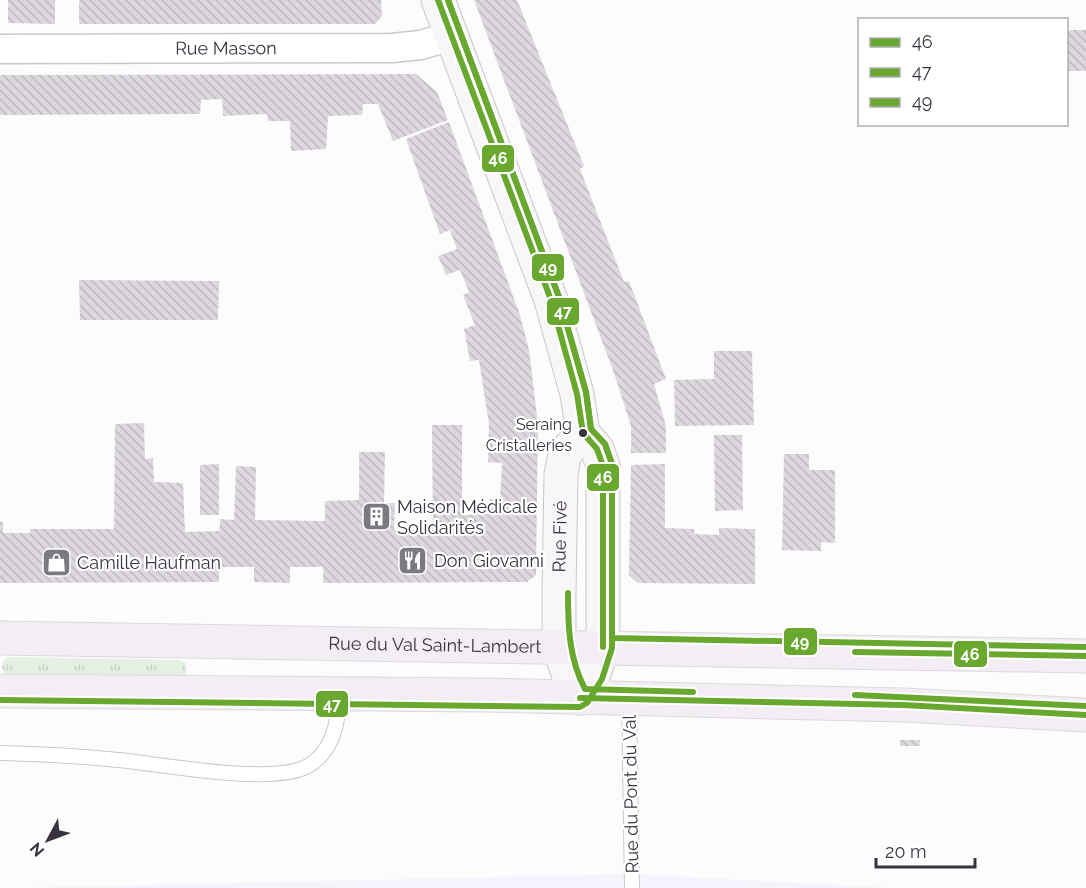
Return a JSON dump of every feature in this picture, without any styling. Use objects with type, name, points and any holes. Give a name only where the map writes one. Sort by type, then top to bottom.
[{"type":"main road","name":"Rue du Val Saint-Lambert","points":[[0,638],[1086,656]]},
{"type":"main road","points":[[0,691],[339,694],[903,705],[1086,715]]},
{"type":"street","points":[[438,0],[552,300],[575,385],[583,433],[597,449],[603,466],[605,481],[603,647],[594,674],[580,698]]},
{"type":"street","name":"Rue Masson","points":[[0,49],[392,48],[421,45],[451,36]]},
{"type":"street","name":"Rue Fivé","points":[[580,698],[571,683],[559,646],[561,474],[565,453],[583,433]]},
{"type":"lane","points":[[0,753],[115,759],[253,773],[285,772],[307,766],[323,753],[335,732],[339,694]]},
{"type":"lane","name":"Rue du Pont du Val","points":[[629,699],[632,888]]},
{"type":"shaded area","points":[[632,874],[893,888],[17,888]]},
{"type":"green space","points":[[11,657],[178,660],[186,663],[186,675],[179,678],[7,675],[1,667],[4,660]]},
{"type":"building","points":[[8,0],[55,0],[55,24],[8,23]]},
{"type":"building","points":[[79,0],[381,0],[382,16],[375,24],[79,24]]},
{"type":"building","points":[[474,0],[517,0],[584,166],[580,169],[624,282],[629,281],[666,379],[654,384],[666,426],[666,453],[631,453],[631,426],[614,373]]},
{"type":"building","points":[[1068,30],[1086,30],[1086,71],[1068,71]]},
{"type":"building","points":[[416,74],[437,92],[448,120],[393,141],[378,104],[363,104],[362,115],[328,116],[326,149],[291,151],[290,121],[268,121],[267,114],[223,116],[222,99],[201,100],[200,114],[0,115],[0,75]]},
{"type":"building","points":[[449,122],[520,315],[529,350],[538,424],[536,575],[527,582],[323,583],[323,567],[290,567],[290,583],[254,582],[254,567],[219,567],[219,582],[0,583],[0,522],[3,522],[3,533],[30,533],[30,529],[114,529],[115,424],[144,423],[145,459],[153,458],[154,482],[183,483],[185,532],[219,531],[219,540],[220,519],[234,520],[236,466],[256,467],[255,520],[325,521],[325,501],[359,500],[359,452],[385,452],[384,503],[395,503],[394,530],[433,530],[432,425],[462,425],[462,515],[489,514],[490,499],[500,500],[502,463],[488,462],[489,424],[479,360],[470,361],[464,329],[475,325],[463,295],[469,292],[460,270],[446,275],[438,256],[457,249],[450,231],[458,227],[440,234],[406,139]]},
{"type":"building","points":[[79,280],[219,281],[218,320],[80,320]]},
{"type":"building","points":[[714,351],[752,351],[754,425],[675,426],[674,380],[714,379]]},
{"type":"building","points":[[714,435],[742,435],[743,510],[715,511]]},
{"type":"building","points":[[784,454],[809,454],[809,470],[835,470],[835,543],[821,542],[821,551],[782,550]]},
{"type":"building","points":[[219,464],[219,515],[200,515],[200,465]]},
{"type":"building","points":[[665,464],[665,528],[694,529],[694,534],[719,535],[719,528],[755,529],[755,584],[638,583],[629,575],[631,465]]},
{"type":"building","points":[[900,740],[920,740],[920,746],[900,746]]},
{"type":"transit line","name":"46","points":[[438,0],[551,300],[577,394],[583,433],[597,449],[603,466],[603,647]]},
{"type":"transit line","name":"47","points":[[0,700],[580,707],[587,703],[602,679],[612,648],[612,464],[605,444],[591,429],[586,392],[559,297],[448,0]]},
{"type":"transit line","name":"49","points":[[448,0],[559,297],[586,392],[591,429],[605,444],[612,464],[612,638],[1086,647]]},
{"type":"transit line","name":"49","points":[[568,593],[569,630],[573,654],[585,689],[693,692]]},
{"type":"transit line","name":"46","points":[[855,652],[1086,656]]},
{"type":"transit line","name":"49","points":[[855,695],[1086,706]]},
{"type":"transit line","name":"46","points":[[580,698],[903,705],[1086,715]]},
{"type":"place","name":"Seraing Cristalleries","points":[[583,433]]},
{"type":"place","name":"Maison Médicale Solidarités","points":[[376,517]]},
{"type":"place","name":"Don Giovanni","points":[[413,561]]},
{"type":"place","name":"Camille Haufman","points":[[56,563]]}]
